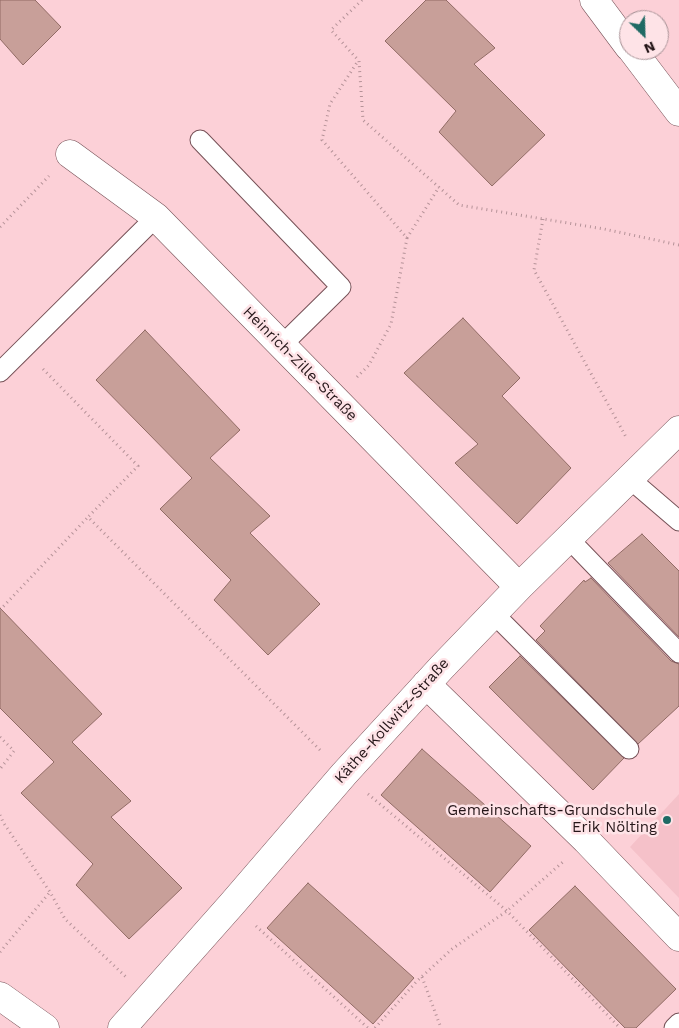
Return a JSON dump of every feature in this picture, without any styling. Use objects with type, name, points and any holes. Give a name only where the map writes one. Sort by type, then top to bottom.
[{"type":"street","points":[[595,1],[619,33]]},
{"type":"street","points":[[640,60],[679,112]]},
{"type":"street","name":"Heinrich-Zille-Straße","points":[[70,154],[156,217],[519,587]]},
{"type":"street","name":"Käthe-Kollwitz-Straße","points":[[122,1028],[344,774],[426,684],[493,613],[679,430]]},
{"type":"street","points":[[426,684],[586,840],[679,937]]},
{"type":"street","points":[[0,996],[45,1028]]},
{"type":"lane","points":[[200,140],[341,287],[281,346]]},
{"type":"lane","points":[[0,372],[156,217]]},
{"type":"lane","points":[[636,472],[679,521]]},
{"type":"lane","points":[[568,538],[679,653]]},
{"type":"lane","points":[[493,613],[630,750]]},
{"type":"lane","points":[[674,1028],[679,1023]]},
{"type":"path","points":[[362,0],[331,30],[359,61],[363,120],[459,206],[604,229],[679,245]]},
{"type":"path","points":[[359,61],[330,104],[322,140],[407,238]]},
{"type":"path","points":[[0,227],[70,154]]},
{"type":"path","points":[[334,398],[369,365],[391,324],[407,238],[439,187]]},
{"type":"path","points":[[543,219],[534,270],[636,472]]},
{"type":"path","points":[[0,610],[138,466],[23,349]]},
{"type":"path","points":[[88,517],[344,774],[507,911],[620,1028]]},
{"type":"path","points":[[0,737],[14,751],[0,769]]},
{"type":"path","points":[[0,815],[50,892],[65,919],[149,998]]},
{"type":"path","points":[[375,1028],[422,977],[452,950],[507,911],[586,840]]},
{"type":"path","points":[[0,952],[50,892]]},
{"type":"path","points":[[232,904],[368,1028]]},
{"type":"path","points":[[422,977],[441,1028]]},
{"type":"shaded area","name":"Gemeinschafts-Grundschule Erik Nölting","points":[[679,794],[679,898],[630,847]]},
{"type":"building","points":[[0,0],[35,0],[61,27],[23,65],[0,39]]},
{"type":"building","points":[[426,0],[446,0],[495,48],[474,64],[545,135],[492,186],[439,132],[456,111],[385,41]]},
{"type":"building","points":[[463,318],[520,378],[502,396],[571,468],[517,524],[455,463],[478,444],[404,373]]},
{"type":"building","points":[[145,330],[240,430],[210,458],[270,516],[250,533],[320,604],[268,655],[214,600],[231,580],[160,509],[192,478],[96,380]]},
{"type":"building","points":[[642,534],[679,571],[679,637],[608,563]]},
{"type":"building","points":[[591,578],[671,661],[679,664],[679,706],[638,744],[536,640],[545,631],[540,626],[584,580],[585,582]]},
{"type":"building","points":[[0,608],[102,714],[72,742],[131,801],[111,817],[182,888],[129,939],[76,885],[93,864],[21,793],[54,762],[0,708]]},
{"type":"building","points":[[520,656],[624,758],[593,790],[489,687]]},
{"type":"building","points":[[422,749],[531,846],[490,892],[381,795]]},
{"type":"building","points":[[308,883],[414,978],[373,1024],[267,928]]},
{"type":"building","points":[[575,886],[676,989],[636,1028],[625,1028],[529,930]]},
{"type":"place","name":"Gemeinschafts-Grundschule Erik Nölting","points":[[667,820]]}]
